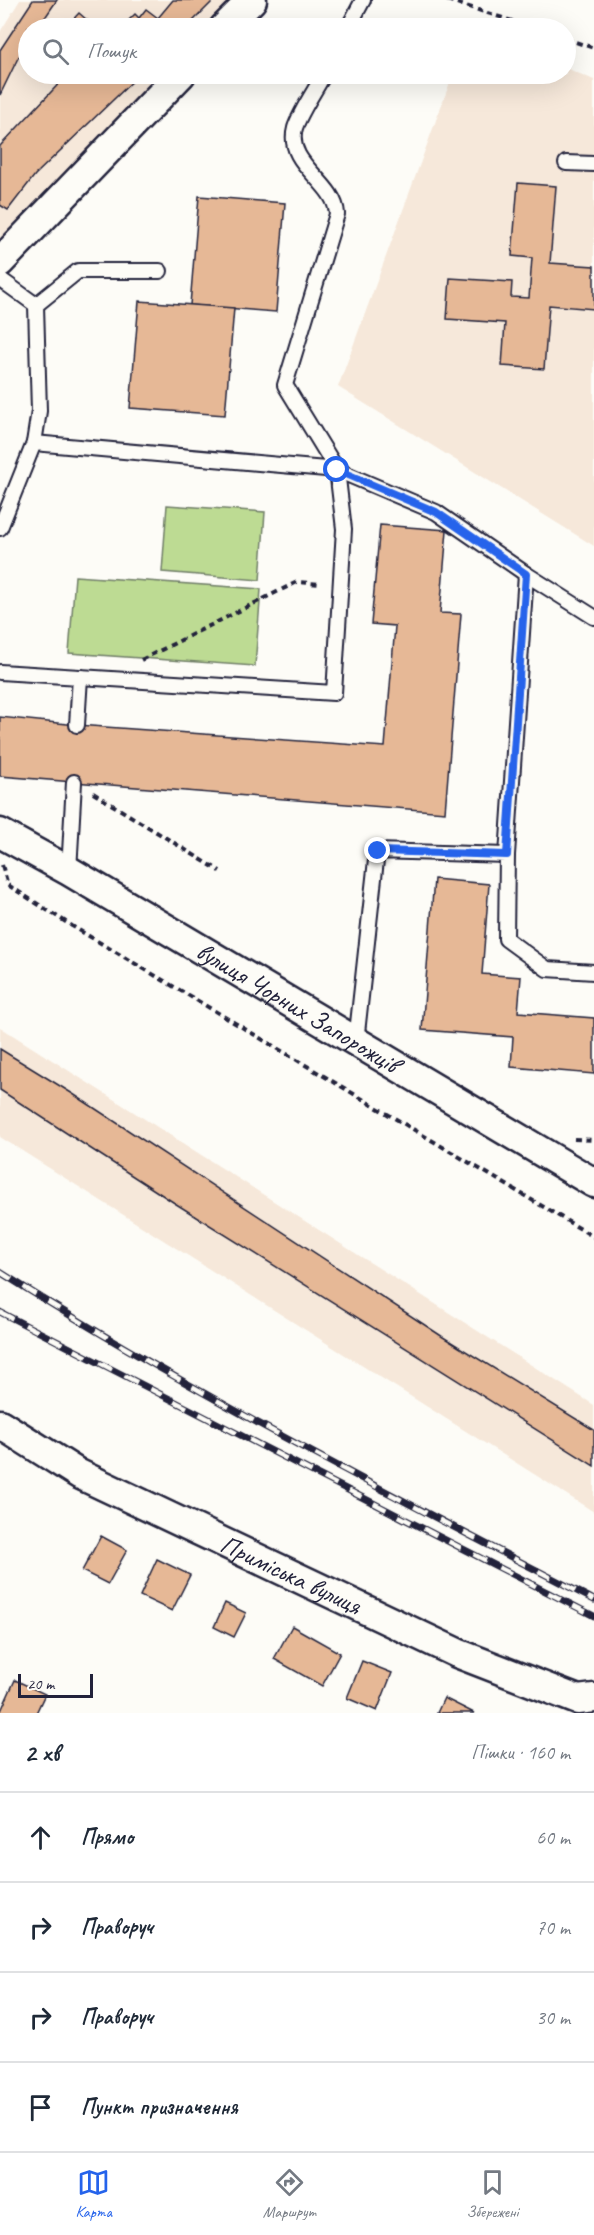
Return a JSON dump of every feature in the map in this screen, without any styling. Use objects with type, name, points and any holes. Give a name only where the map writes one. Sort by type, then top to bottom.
[{"type":"street","points":[[234,18],[252,0]]},
{"type":"street","points":[[0,262],[171,84]]},
{"type":"street","name":"вулиця Чорних Запорожців","points":[[0,833],[69,871],[594,1184]]},
{"type":"street","name":"Приміська вулиця","points":[[0,1424],[79,1474],[457,1653],[583,1703]]},
{"type":"lane","points":[[353,18],[363,0]]},
{"type":"lane","points":[[0,672],[334,693],[344,529],[337,470],[285,385],[337,214],[332,196],[302,161],[294,146],[295,129],[319,84]]},
{"type":"lane","points":[[566,163],[594,164]]},
{"type":"lane","points":[[36,305],[78,271],[160,271]]},
{"type":"lane","points":[[0,279],[36,305]]},
{"type":"lane","points":[[0,528],[34,443],[39,411],[36,305]]},
{"type":"lane","points":[[34,443],[337,470],[436,512],[526,574],[594,617]]},
{"type":"lane","points":[[526,574],[507,855],[506,939],[547,969],[594,972]]},
{"type":"lane","points":[[77,725],[80,677]]},
{"type":"lane","points":[[69,871],[74,782]]},
{"type":"lane","points":[[356,1042],[378,851],[507,855]]},
{"type":"path","points":[[447,0],[503,18]]},
{"type":"path","points":[[576,42],[594,48]]},
{"type":"path","points":[[104,679],[297,582],[341,585]]},
{"type":"path","points":[[74,782],[220,871]]},
{"type":"path","points":[[0,860],[8,885],[72,926],[594,1237]]},
{"type":"shaded area","points":[[20,0],[240,0],[222,18],[18,18],[18,84],[158,84],[0,248],[0,32]]},
{"type":"shaded area","points":[[576,72],[594,80],[594,546],[338,387],[449,84],[576,84]]},
{"type":"shaded area","points":[[0,1027],[594,1405],[594,1512],[0,1137]]},
{"type":"green space","points":[[167,505],[265,512],[260,580],[162,572]]},
{"type":"green space","points":[[75,576],[261,589],[255,666],[69,653]]},
{"type":"building","points":[[33,0],[57,0],[45,18],[21,18]]},
{"type":"building","points":[[173,0],[214,0],[196,18],[158,18]]},
{"type":"building","points":[[146,9],[158,18],[139,18]]},
{"type":"building","points":[[79,13],[85,18],[74,18]]},
{"type":"building","points":[[18,23],[18,58],[0,95],[0,50]]},
{"type":"building","points":[[59,84],[130,84],[35,175],[8,210],[0,205],[0,146]]},
{"type":"building","points":[[518,183],[556,186],[550,263],[594,266],[594,309],[549,305],[544,369],[502,366],[505,323],[447,319],[450,278],[512,282],[511,297],[529,298],[532,258],[512,256]]},
{"type":"building","points":[[199,196],[285,203],[276,312],[190,305]]},
{"type":"building","points":[[139,301],[234,308],[225,415],[130,408]]},
{"type":"building","points":[[380,525],[447,530],[440,613],[461,614],[445,812],[0,776],[0,717],[77,725],[385,747],[395,626],[371,624]]},
{"type":"building","points":[[434,879],[489,884],[482,974],[521,977],[518,1012],[594,1018],[594,1074],[511,1067],[513,1037],[422,1030]]},
{"type":"building","points":[[0,1049],[73,1094],[443,1337],[594,1430],[594,1466],[173,1202],[0,1090]]},
{"type":"building","points":[[101,1536],[127,1550],[108,1584],[82,1571]]},
{"type":"building","points":[[157,1559],[190,1575],[172,1611],[140,1596]]},
{"type":"building","points":[[225,1603],[246,1613],[234,1637],[214,1627]]},
{"type":"building","points":[[292,1626],[340,1653],[322,1686],[274,1659]]},
{"type":"building","points":[[362,1661],[392,1673],[377,1711],[347,1698]]},
{"type":"building","points":[[15,1680],[45,1694],[36,1713],[0,1713]]},
{"type":"building","points":[[444,1698],[474,1713],[437,1713]]},
{"type":"railway","points":[[0,1272],[72,1317],[219,1402],[594,1600]]},
{"type":"railway","points":[[0,1312],[594,1616]]},
{"type":"route","points":[[337,470],[436,512],[526,574],[507,855],[378,851]]}]
